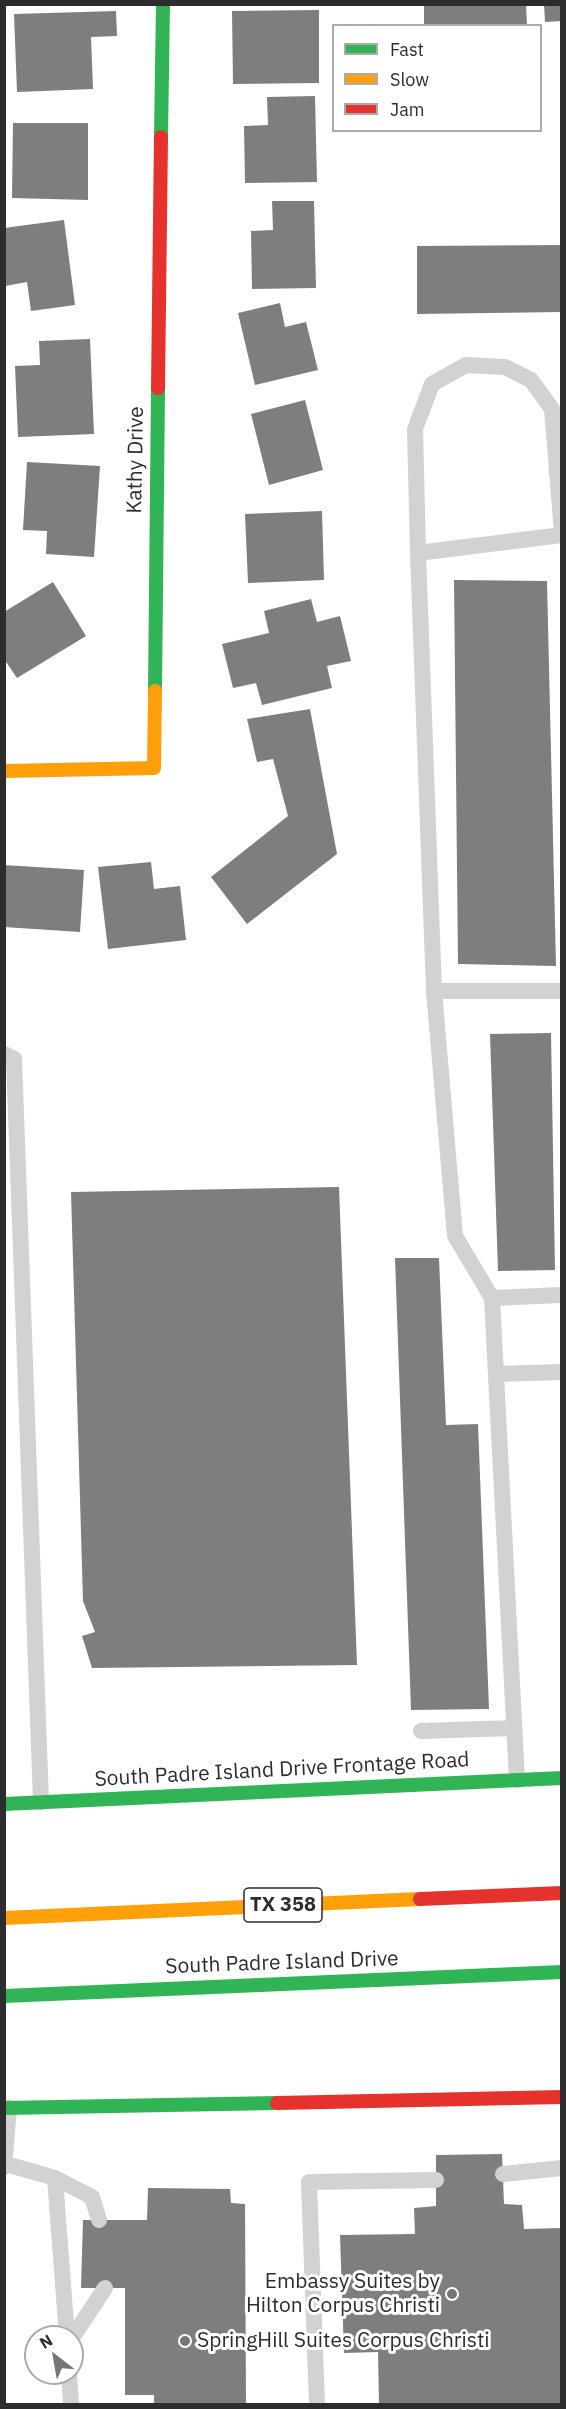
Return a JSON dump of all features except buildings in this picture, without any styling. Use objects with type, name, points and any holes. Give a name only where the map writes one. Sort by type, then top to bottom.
[{"type":"main road","name":"Kathy Drive","points":[[4,771],[154,768],[163,4]]},
{"type":"main road","name":"South Padre Island Drive Frontage Road","points":[[4,1804],[561,1778]]},
{"type":"main road","name":"TX 358","points":[[4,1918],[561,1893]]},
{"type":"main road","name":"South Padre Island Drive","points":[[4,1996],[561,1972]]},
{"type":"main road","points":[[7,2108],[561,2097]]},
{"type":"lane","points":[[418,553],[561,534],[552,409],[531,380],[505,367],[466,365],[432,384],[415,429],[418,553],[434,991],[455,1236],[492,1298],[517,1780]]},
{"type":"lane","points":[[434,991],[561,991]]},
{"type":"lane","points":[[4,1054],[14,1059],[41,1802]]},
{"type":"lane","points":[[492,1298],[561,1295]]},
{"type":"lane","points":[[496,1374],[561,1372]]},
{"type":"lane","points":[[421,1731],[514,1728]]},
{"type":"lane","points":[[7,2108],[5,2165],[55,2178],[92,2197],[99,2220]]},
{"type":"lane","points":[[503,2174],[561,2168]]},
{"type":"lane","points":[[55,2178],[66,2325]]},
{"type":"lane","points":[[317,2404],[309,2182],[436,2180]]},
{"type":"lane","points":[[81,2325],[105,2288]]},
{"type":"lane","points":[[70,2385],[71,2404]]},
{"type":"traffic: fast","points":[[161,137],[163,4]]},
{"type":"traffic: fast","points":[[155,691],[158,388]]},
{"type":"traffic: fast","points":[[4,1804],[562,1778]]},
{"type":"traffic: fast","points":[[4,1996],[562,1972]]},
{"type":"traffic: fast","points":[[4,2108],[277,2103]]},
{"type":"traffic: slow","points":[[4,771],[154,768],[155,691]]},
{"type":"traffic: slow","points":[[4,1918],[420,1899]]},
{"type":"traffic: jam","points":[[158,388],[161,137]]},
{"type":"traffic: jam","points":[[420,1899],[562,1893]]},
{"type":"traffic: jam","points":[[277,2103],[562,2097]]},
{"type":"place","name":"Embassy Suites by Hilton Corpus Christi","points":[[452,2294]]},
{"type":"place","name":"SpringHill Suites Corpus Christi","points":[[185,2341]]}]
